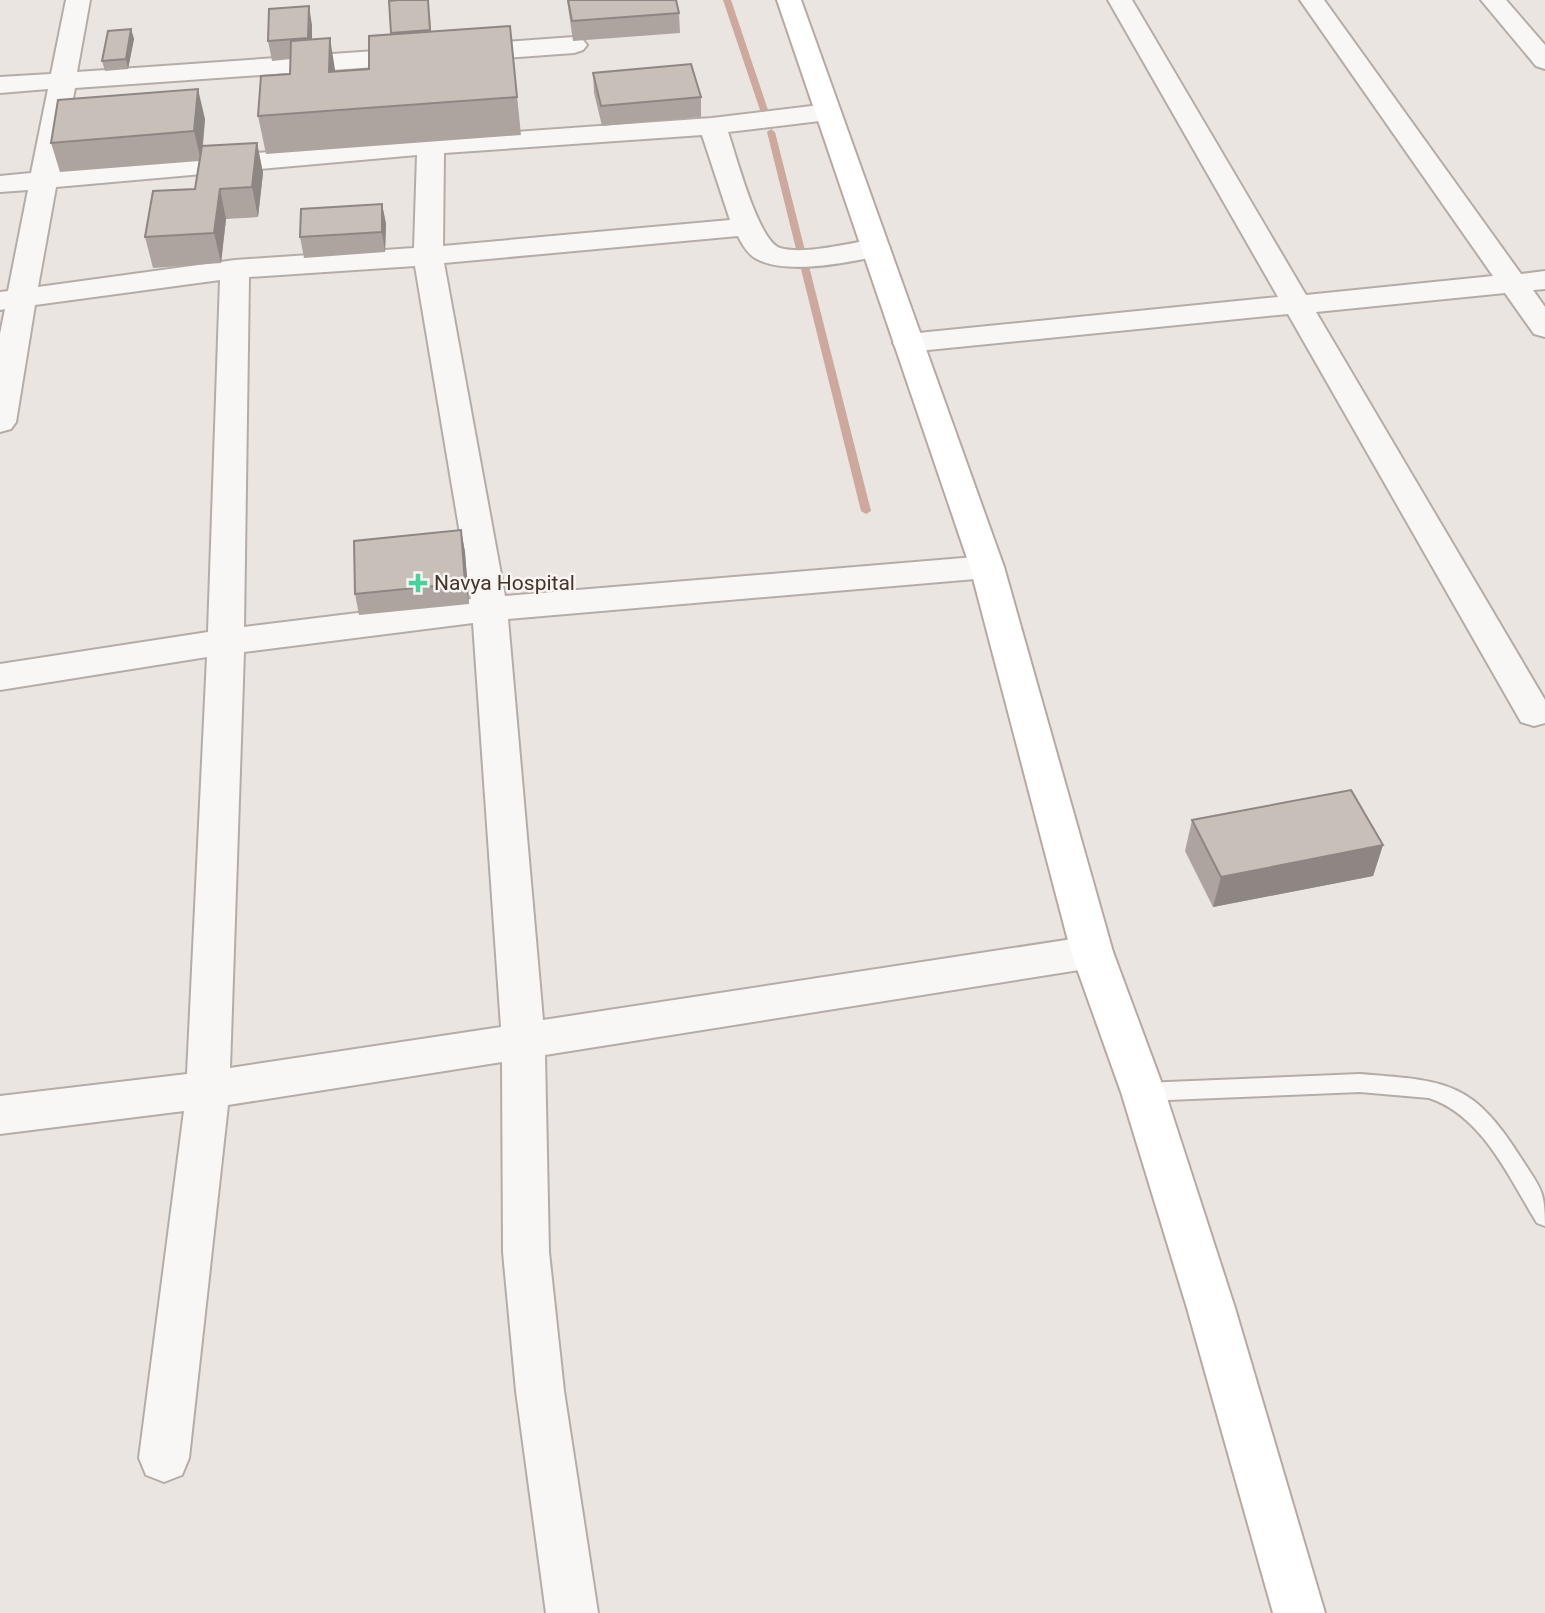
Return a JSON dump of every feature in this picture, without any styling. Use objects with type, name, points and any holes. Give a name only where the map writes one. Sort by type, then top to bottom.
[{"type":"main road","points":[[789,0],[828,112],[861,250],[908,343],[987,567],[1092,952],[1143,1092],[1212,1308],[1298,1613]]},
{"type":"street","points":[[0,422],[10,300],[45,180],[78,0]]},
{"type":"street","points":[[1120,0],[1534,713]]},
{"type":"street","points":[[1312,0],[1545,328]]},
{"type":"street","points":[[1493,0],[1545,61]]},
{"type":"street","points":[[0,85],[574,45]]},
{"type":"street","points":[[0,184],[431,146],[712,126],[828,112]]},
{"type":"street","points":[[712,126],[747,227],[768,254],[789,258],[861,250]]},
{"type":"street","points":[[431,146],[428,257],[490,609],[523,1041],[526,1252],[540,1391],[572,1613]]},
{"type":"street","points":[[10,300],[235,270],[428,257],[747,227]]},
{"type":"street","points":[[164,1458],[208,1090],[226,642],[235,270]]},
{"type":"street","points":[[908,343],[1545,280]]},
{"type":"street","points":[[0,677],[226,642],[490,609],[987,567]]},
{"type":"street","points":[[0,1115],[208,1090],[1092,952]]},
{"type":"lane","points":[[1143,1092],[1360,1083],[1429,1089],[1447,1095],[1479,1117],[1493,1133],[1545,1216]]},
{"type":"building","points":[[428,0],[430,30],[391,33],[389,1]]},
{"type":"building","points":[[568,0],[676,0],[679,13],[572,21]]},
{"type":"building","points":[[309,6],[308,38],[268,41],[269,9]]},
{"type":"building","points":[[510,26],[517,97],[258,116],[261,76],[290,74],[291,41],[330,38],[329,72],[369,69],[369,36]]},
{"type":"building","points":[[131,29],[126,59],[102,61],[108,31]]},
{"type":"building","points":[[691,64],[701,97],[601,106],[593,73]]},
{"type":"building","points":[[198,89],[194,131],[51,143],[58,100]]},
{"type":"building","points":[[257,143],[252,187],[220,189],[214,233],[145,237],[153,191],[195,189],[202,146]]},
{"type":"building","points":[[382,204],[382,232],[300,237],[301,209]]},
{"type":"building","points":[[461,530],[465,583],[355,594],[354,541]]},
{"type":"building","points":[[1351,790],[1383,845],[1221,877],[1192,820]]},
{"type":"waterway","points":[[727,0],[764,110]]},
{"type":"waterway","points":[[771,132],[866,511]]},
{"type":"place","name":"Navya Hospital","points":[[418,583]]}]
